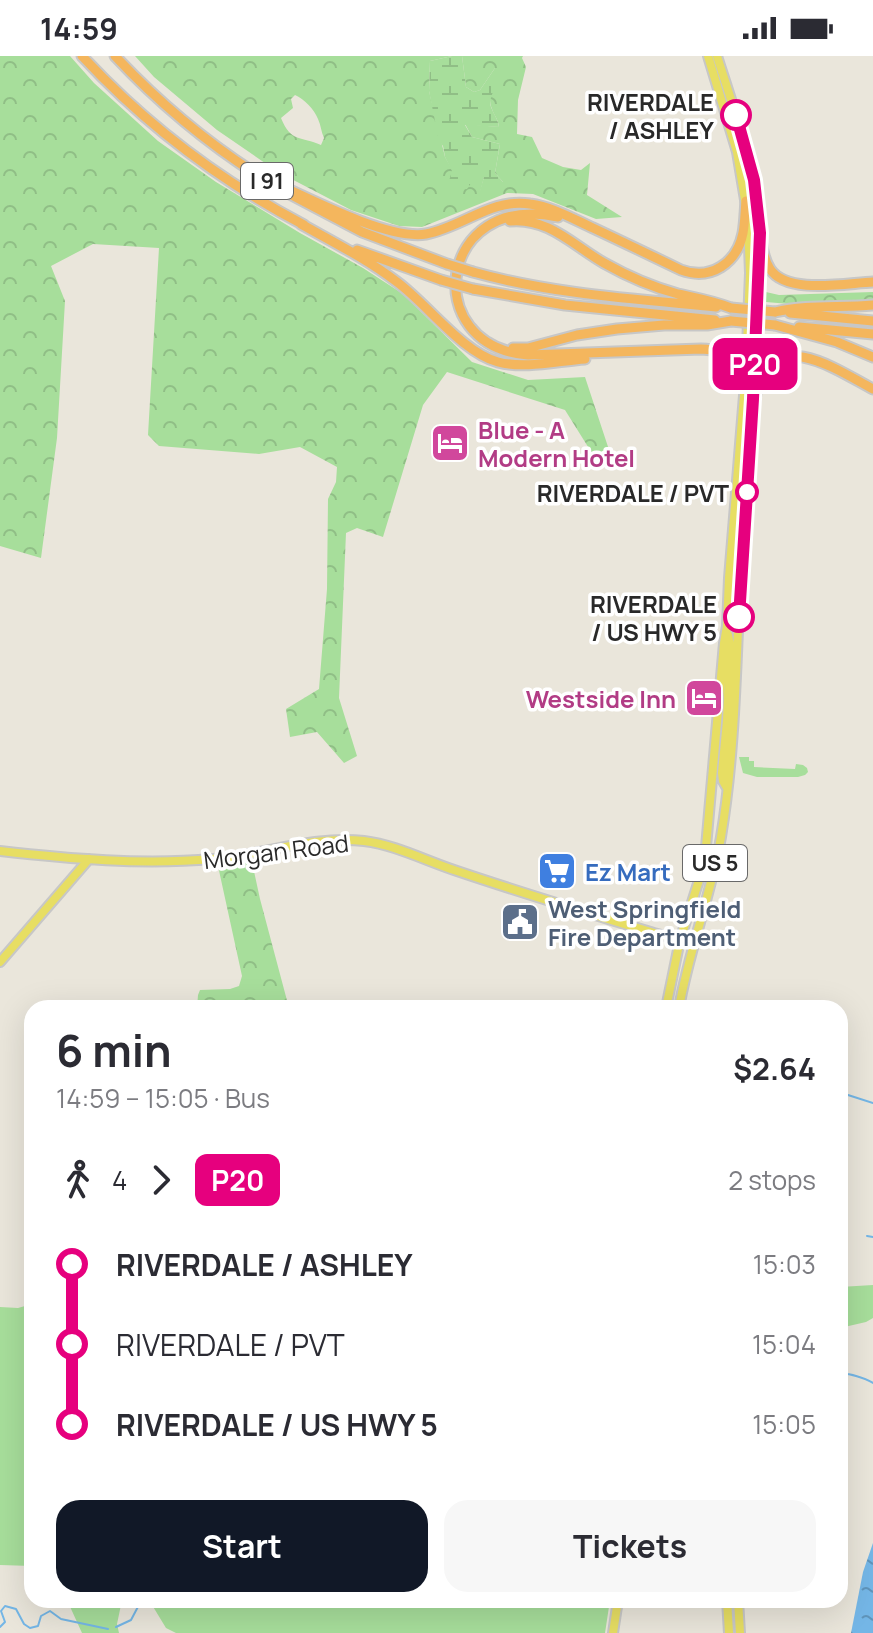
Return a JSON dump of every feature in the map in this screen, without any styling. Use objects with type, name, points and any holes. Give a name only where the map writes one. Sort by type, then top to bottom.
[{"type":"highway","name":"I 91","points":[[82,56],[126,101],[181,148],[239,189],[301,224],[377,258],[473,289],[575,307],[873,334]]},
{"type":"highway","name":"I 91","points":[[115,56],[182,120],[255,174],[343,223],[447,264],[555,290],[873,321]]},
{"type":"highway","points":[[255,174],[355,218],[403,234],[433,232],[487,209],[514,203],[532,204],[549,208],[685,271],[705,273],[722,266],[736,251],[743,231],[746,201]]},
{"type":"highway","points":[[758,213],[765,259],[771,271],[783,280],[813,285],[873,280]]},
{"type":"highway","points":[[599,231],[557,217],[527,214],[498,220],[476,235],[460,258],[455,285],[460,308],[474,330],[495,346],[511,353],[528,355],[696,349],[719,351],[735,361],[742,370],[745,390]]},
{"type":"highway","points":[[476,235],[504,222],[536,222],[640,281],[731,308]]},
{"type":"highway","points":[[301,224],[389,276],[417,297],[469,347],[496,361],[529,364],[696,349]]},
{"type":"highway","points":[[775,312],[873,305]]},
{"type":"highway","points":[[474,330],[496,344],[523,348],[607,330],[731,321]]},
{"type":"highway","points":[[775,325],[832,341],[873,357]]},
{"type":"highway","points":[[752,426],[760,380],[770,366],[785,357],[796,355],[811,358],[873,389]]},
{"type":"main road","name":"US 5","points":[[668,1000],[680,940],[706,847],[745,390],[750,273],[746,201],[737,152],[708,56]]},
{"type":"main road","name":"US 5","points":[[680,1000],[713,875],[728,789],[737,683],[740,580],[760,267],[754,180],[717,56]]},
{"type":"main road","points":[[711,802],[728,789],[722,773],[730,645],[727,626]]},
{"type":"main road","name":"Morgan Road","points":[[0,851],[89,859],[204,860],[329,841],[366,841],[693,946]]},
{"type":"main road","points":[[0,962],[89,859]]},
{"type":"main road","points":[[680,940],[696,936]]},
{"type":"main road","points":[[613,1633],[617,1608]]},
{"type":"main road","points":[[727,1608],[729,1633]]},
{"type":"main road","points":[[738,1608],[740,1633]]},
{"type":"green space","points":[[0,56],[70,56],[94,83],[158,141],[216,182],[403,294],[472,362],[528,380],[585,377],[614,465],[600,466],[565,410],[447,372],[423,405],[383,537],[357,528],[346,533],[339,698],[357,756],[344,763],[317,732],[290,737],[286,709],[319,689],[327,589],[328,499],[336,482],[337,467],[300,447],[259,454],[159,446],[148,435],[159,248],[93,244],[51,266],[65,301],[57,438],[41,558],[0,546]]},
{"type":"green space","points":[[135,56],[452,56],[430,61],[429,91],[445,157],[453,171],[484,177],[480,193],[503,182],[495,173],[500,144],[472,137],[465,124],[499,127],[490,99],[495,68],[480,90],[474,92],[466,87],[462,56],[523,56],[526,67],[518,100],[517,134],[532,137],[542,158],[563,167],[581,170],[590,163],[587,195],[622,217],[596,219],[533,194],[507,193],[422,227],[399,226],[351,210],[278,172],[217,130],[154,77]],"holes":[[[295,95],[311,108],[318,119],[324,138],[321,145],[297,138],[285,126],[281,118],[293,108],[291,99]]]},
{"type":"green space","points":[[462,56],[466,87],[474,92],[480,90],[495,68],[503,74],[490,103],[499,127],[465,125],[472,137],[500,144],[495,173],[503,182],[503,188],[479,194],[484,177],[475,177],[467,189],[446,191],[452,171],[439,141],[429,91],[430,61]]},
{"type":"green space","points":[[766,292],[779,295],[873,292],[873,301],[801,305],[766,302]]},
{"type":"green space","points":[[739,757],[749,757],[749,761],[754,761],[754,767],[795,769],[796,764],[803,765],[808,772],[798,777],[757,777],[743,773]]},
{"type":"green space","points":[[252,862],[287,1000],[198,1000],[200,990],[239,986],[242,976],[218,866]]},
{"type":"green space","points":[[873,1285],[873,1318],[848,1326],[848,1287]]},
{"type":"green space","points":[[24,1306],[24,1566],[0,1565],[0,1307]]},
{"type":"green space","points":[[71,1608],[120,1608],[117,1624],[119,1633],[82,1633]]},
{"type":"green space","points":[[154,1608],[609,1608],[605,1633],[176,1633],[166,1628]]},
{"type":"water","points":[[873,1543],[873,1633],[851,1633],[863,1572]]},
{"type":"waterway","points":[[848,1095],[873,1103]]},
{"type":"waterway","points":[[867,1236],[873,1237]]},
{"type":"waterway","points":[[848,1374],[873,1383]]},
{"type":"waterway","points":[[0,1627],[5,1622],[1,1611],[5,1606],[16,1609],[24,1624],[30,1628],[38,1626],[41,1616],[50,1611],[61,1619],[108,1629]]},
{"type":"waterway","points":[[116,1627],[131,1620],[137,1608]]},
{"type":"bus line","name":"P20","points":[[736,115],[754,180],[760,233],[739,617]]},
{"type":"place","name":"RIVERDALE / ASHLEY","points":[[736,115]]},
{"type":"place","name":"Blue - A Modern Hotel","points":[[450,443]]},
{"type":"place","name":"RIVERDALE / PVT","points":[[747,492]]},
{"type":"place","name":"RIVERDALE / US HWY 5","points":[[739,617]]},
{"type":"place","name":"Westside Inn","points":[[704,698]]},
{"type":"place","name":"Ez Mart","points":[[557,871]]},
{"type":"place","name":"West Springfield Fire Department","points":[[520,922]]}]
